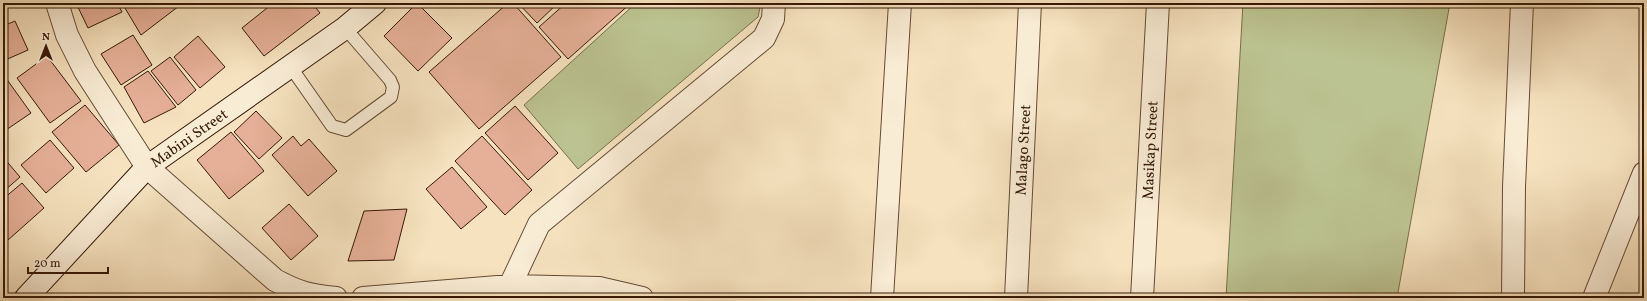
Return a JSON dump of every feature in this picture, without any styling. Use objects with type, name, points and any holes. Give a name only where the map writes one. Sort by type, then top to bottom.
[{"type":"street","points":[[56,3],[68,35],[85,71],[147,167],[275,280],[291,289],[309,295],[336,298]]},
{"type":"street","name":"Mabini Street","points":[[26,298],[147,167],[345,28],[375,3]]},
{"type":"street","points":[[510,286],[539,224],[764,38],[773,19],[774,3]]},
{"type":"street","points":[[882,298],[900,3]]},
{"type":"street","name":"Malago Street","points":[[1016,298],[1030,3]]},
{"type":"street","name":"Masikap Street","points":[[1142,298],[1158,3]]},
{"type":"street","points":[[1513,298],[1514,187],[1522,3]]},
{"type":"street","points":[[1594,298],[1644,173]]},
{"type":"street","points":[[363,298],[510,286],[599,288],[642,298]]},
{"type":"lane","points":[[290,66],[332,126],[346,130],[391,97],[393,87],[390,80],[345,28]]},
{"type":"green space","points":[[636,3],[761,3],[758,17],[578,169],[524,105]]},
{"type":"green space","points":[[1243,3],[1450,3],[1397,298],[1226,298]]},
{"type":"building","points":[[76,3],[117,3],[122,12],[88,28]]},
{"type":"building","points":[[122,3],[177,3],[179,6],[141,35]]},
{"type":"building","points":[[264,3],[312,3],[320,13],[264,56],[242,28],[267,8]]},
{"type":"building","points":[[417,3],[452,38],[418,71],[384,36]]},
{"type":"building","points":[[508,3],[513,3],[561,57],[479,129],[429,72]]},
{"type":"building","points":[[518,3],[558,3],[537,23]]},
{"type":"building","points":[[566,3],[631,3],[568,59],[539,27]]},
{"type":"building","points":[[15,21],[28,50],[3,61],[3,26]]},
{"type":"building","points":[[133,35],[152,65],[121,85],[101,54]]},
{"type":"building","points":[[198,36],[225,67],[200,88],[174,57]]},
{"type":"building","points":[[47,56],[81,101],[50,123],[17,78]]},
{"type":"building","points":[[170,57],[196,90],[178,105],[151,71]]},
{"type":"building","points":[[148,71],[176,107],[144,123],[124,87]]},
{"type":"building","points":[[3,74],[31,113],[3,132]]},
{"type":"building","points":[[85,105],[119,145],[86,172],[52,132]]},
{"type":"building","points":[[515,106],[558,153],[528,180],[485,133]]},
{"type":"building","points":[[256,111],[282,138],[259,159],[234,132]]},
{"type":"building","points":[[231,132],[264,171],[229,199],[197,160]]},
{"type":"building","points":[[293,136],[301,146],[309,139],[337,171],[308,196],[272,155]]},
{"type":"building","points":[[482,136],[532,190],[505,215],[455,161]]},
{"type":"building","points":[[50,140],[74,168],[46,193],[21,165]]},
{"type":"building","points":[[3,157],[20,177],[3,192]]},
{"type":"building","points":[[452,167],[487,207],[461,229],[426,189]]},
{"type":"building","points":[[22,183],[44,208],[8,240],[3,235],[3,199]]},
{"type":"building","points":[[289,204],[318,236],[291,260],[262,228]]},
{"type":"building","points":[[407,209],[394,260],[348,261],[364,211]]}]
